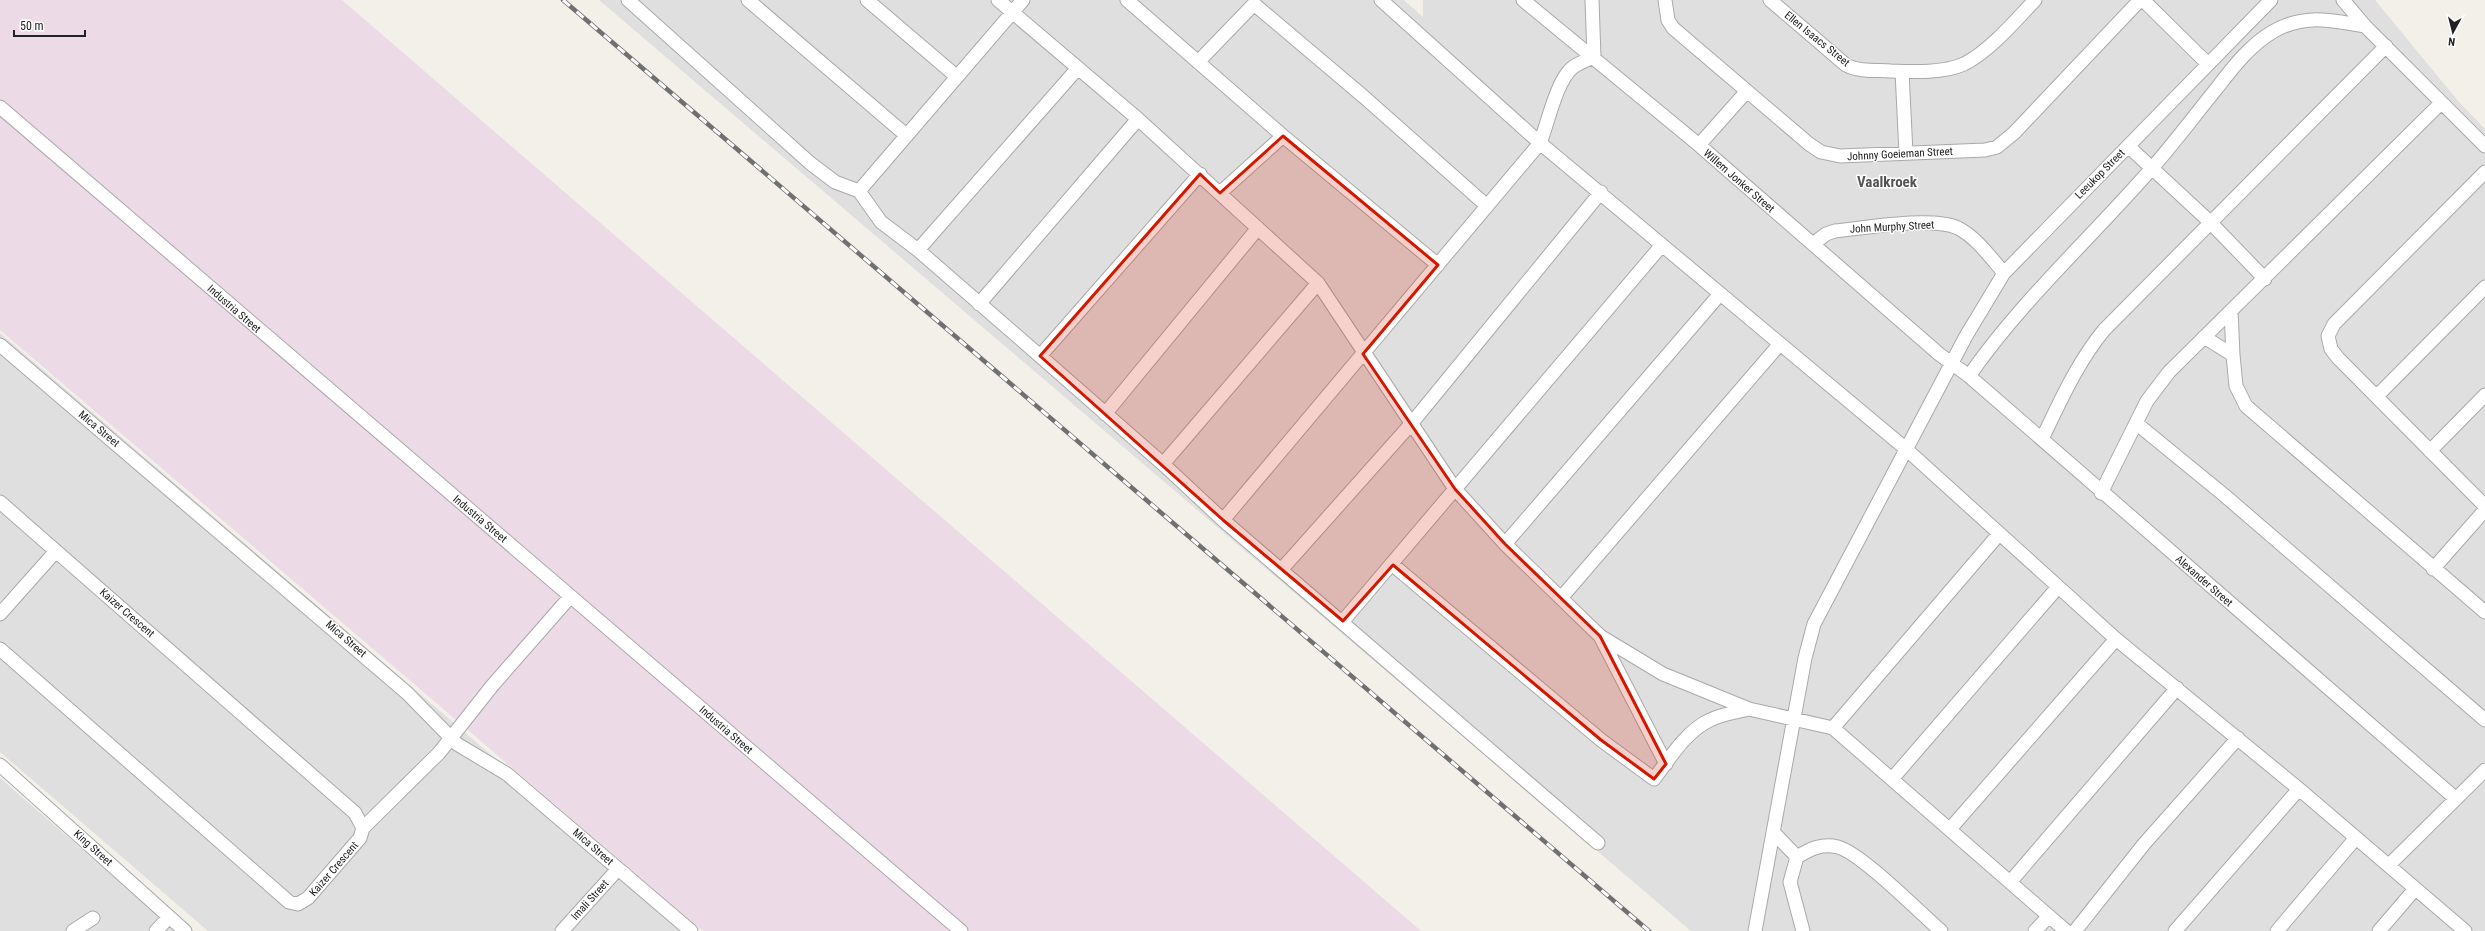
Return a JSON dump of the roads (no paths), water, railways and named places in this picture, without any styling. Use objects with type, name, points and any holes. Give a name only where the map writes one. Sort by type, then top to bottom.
[{"type":"street","points":[[628,0],[828,178],[859,191],[881,222],[918,250],[1163,464],[1223,520],[1343,621],[1598,843]]},
{"type":"street","points":[[748,0],[906,135]]},
{"type":"street","points":[[867,0],[956,76]]},
{"type":"street","points":[[998,0],[1200,174],[1318,283],[1334,305],[1363,354],[1455,489],[1505,544],[1600,636],[1663,674],[1750,709],[1833,728],[2011,881],[2048,917],[2066,931]]},
{"type":"street","points":[[859,191],[956,76],[1023,0]]},
{"type":"street","points":[[1126,0],[1283,136],[1438,265]]},
{"type":"street","points":[[1381,0],[1540,143],[1601,192],[1906,450],[2116,639],[2299,789],[2355,839],[2389,865],[2465,931]]},
{"type":"street","name":"Willem Jonker Street","points":[[1523,0],[1699,145],[1952,365]]},
{"type":"street","points":[[1223,520],[1540,143],[1560,84],[1567,73],[1577,64],[1594,57],[1592,0]]},
{"type":"street","name":"Johnny Goeieman Street","points":[[1665,0],[1668,20],[1673,28],[1821,152],[1840,156],[1985,150],[2004,143],[2142,0]]},
{"type":"street","name":"Ellen Isaacs Street","points":[[1770,0],[1846,65],[1860,70],[1902,72],[1947,69],[1965,64],[1980,53],[2035,0]]},
{"type":"street","points":[[2142,0],[2208,64]]},
{"type":"street","name":"Leeukop Street","points":[[1755,931],[1806,650],[1814,624],[1981,309],[2004,273],[2271,0]]},
{"type":"street","points":[[2343,0],[2365,26],[2485,146]]},
{"type":"street","points":[[1198,62],[1252,2],[1364,97],[1487,206]]},
{"type":"street","points":[[1969,376],[2007,324],[2152,168],[2234,67],[2264,38],[2284,26],[2315,18],[2365,26]]},
{"type":"street","points":[[2042,440],[2073,376],[2096,339],[2210,222],[2386,46]]},
{"type":"street","points":[[918,250],[1078,68]]},
{"type":"street","points":[[1902,72],[1906,153]]},
{"type":"street","points":[[1699,145],[1747,91]]},
{"type":"street","points":[[2101,493],[2157,386],[2230,311],[2265,279],[2441,103]]},
{"type":"street","name":"Industria Street","points":[[0,107],[961,931]]},
{"type":"street","points":[[979,304],[1138,120]]},
{"type":"street","points":[[1220,193],[1283,136]]},
{"type":"street","points":[[2128,146],[2210,222],[2265,279]]},
{"type":"street","points":[[2485,172],[2329,330],[2328,341],[2335,354],[2485,506]]},
{"type":"street","points":[[1040,356],[1200,174]]},
{"type":"street","points":[[1281,570],[1411,424],[1601,192]]},
{"type":"street","name":"John Murphy Street","points":[[1813,244],[1826,234],[1835,231],[1925,224],[1948,225],[1965,233],[2004,273]]},
{"type":"street","points":[[1105,414],[1258,228]]},
{"type":"street","points":[[1343,621],[1393,565],[1455,489],[1662,245]]},
{"type":"street","points":[[1163,464],[1318,283]]},
{"type":"street","points":[[2377,396],[2485,287]]},
{"type":"street","points":[[1505,544],[1720,294]]},
{"type":"street","points":[[2230,311],[2236,386],[2246,406],[2433,569],[2485,612]]},
{"type":"street","points":[[2204,337],[2233,355]]},
{"type":"street","points":[[1561,598],[1780,344]]},
{"type":"street","name":"Mica Street","points":[[0,346],[343,637],[407,693],[462,748],[488,761],[507,774],[691,931]]},
{"type":"street","name":"Alexander Street","points":[[1952,365],[1969,376],[2101,493],[2455,798]]},
{"type":"street","points":[[2430,451],[2485,395]]},
{"type":"street","points":[[2136,424],[2230,500],[2485,720]]},
{"type":"street","name":"Kaizer Crescent","points":[[0,502],[356,813],[363,828],[359,840],[308,898],[298,904],[289,902],[0,648]]},
{"type":"street","points":[[2433,569],[2485,510]]},
{"type":"street","points":[[1833,728],[1999,534]]},
{"type":"street","points":[[0,614],[56,551]]},
{"type":"street","points":[[1393,565],[1532,683],[1627,760],[1654,779],[1697,727],[1711,719],[1750,709]]},
{"type":"street","points":[[1892,779],[2058,587]]},
{"type":"street","points":[[363,828],[430,762],[492,686],[570,597]]},
{"type":"street","points":[[1600,636],[1666,764]]},
{"type":"street","points":[[1950,829],[2116,639]]},
{"type":"street","points":[[2011,881],[2177,688]]},
{"type":"street","points":[[2075,931],[2144,844],[2238,738]]},
{"type":"street","name":"King Street","points":[[0,764],[186,931]]},
{"type":"street","points":[[2389,865],[2485,770]]},
{"type":"street","points":[[2175,931],[2299,789]]},
{"type":"street","points":[[1774,832],[1797,857]]},
{"type":"street","points":[[2277,931],[2355,839]]},
{"type":"street","points":[[1803,931],[1791,888],[1791,876],[1797,857],[1810,848],[1822,846],[1839,848],[1860,860],[1941,931]]},
{"type":"street","name":"Imali Street","points":[[562,931],[618,868]]},
{"type":"street","points":[[2379,931],[2415,889]]},
{"type":"street","points":[[156,931],[169,917]]},
{"type":"street","points":[[2035,931],[2048,917]]},
{"type":"street","points":[[73,931],[93,918]]},
{"type":"railway","points":[[563,0],[1649,931]]},
{"type":"district","name":"Vaalkroek","points":[[1887,182]]}]
